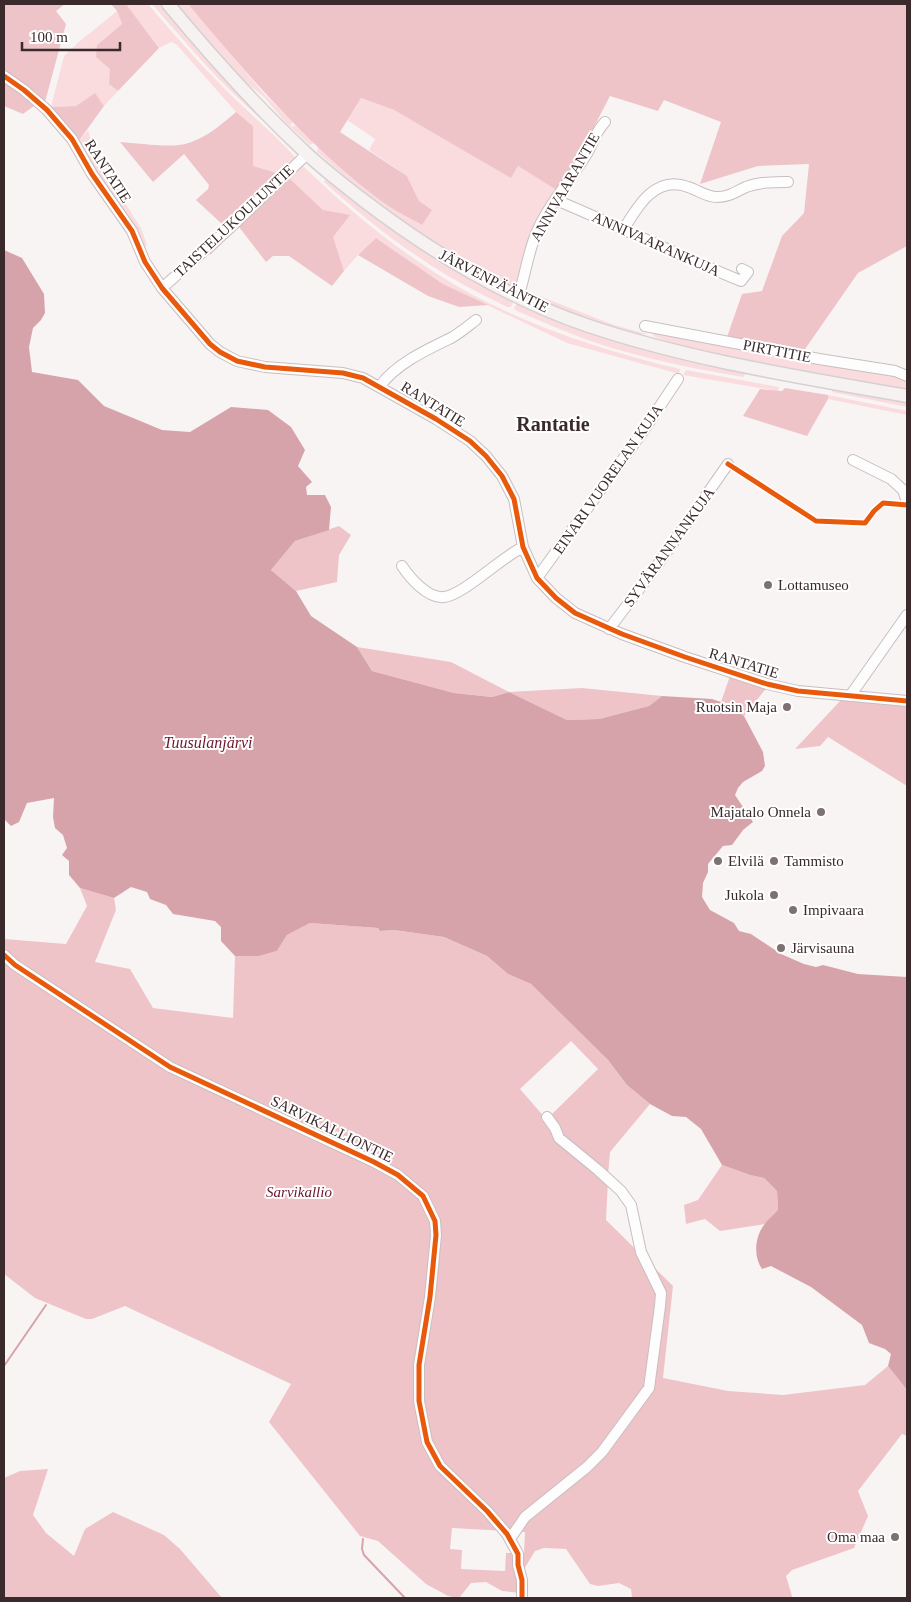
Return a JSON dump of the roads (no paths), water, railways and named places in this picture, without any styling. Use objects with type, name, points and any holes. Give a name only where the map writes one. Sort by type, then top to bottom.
[{"type":"main road","name":"JÄRVENPÄÄNTIE","points":[[168,4],[246,91],[307,154],[346,187],[403,230],[454,263],[518,297],[584,324],[646,344],[768,370],[907,396]]},
{"type":"street","name":"RANTATIE","points":[[4,76],[24,90],[46,110],[72,139],[92,174],[132,231],[145,262],[162,288],[210,344],[237,361],[265,367],[343,373],[363,378],[380,386],[463,437],[486,456],[502,476],[514,499],[523,547],[538,578],[556,598],[575,613],[685,657],[767,684],[798,691],[907,701]]},
{"type":"street","name":"ANNIVAARANTIE","points":[[518,297],[531,245],[540,224],[586,154],[597,130],[605,122]]},
{"type":"street","name":"TAISTELUKOULUNTIE","points":[[162,288],[232,226],[307,154]]},
{"type":"street","points":[[624,229],[636,209],[650,193],[660,186],[674,183],[688,186],[709,197],[718,197],[731,196],[745,188],[760,183],[788,182]]},
{"type":"street","name":"ANNIVAARANKUJA","points":[[556,200],[741,281],[748,272],[742,269]]},
{"type":"street","points":[[380,386],[387,376],[433,346],[452,337],[476,320]]},
{"type":"street","name":"PIRTTITIE","points":[[646,326],[820,359],[895,371],[907,376]]},
{"type":"street","name":"EINARI VUORELAN KUJA","points":[[538,578],[644,430],[678,378]]},
{"type":"street","points":[[852,460],[891,479],[903,490],[907,502]]},
{"type":"street","name":"SYVÄRANNANKUJA","points":[[609,628],[651,574],[728,464]]},
{"type":"street","points":[[402,566],[408,575],[427,592],[438,597],[445,597],[458,592],[512,552],[523,547]]},
{"type":"street","points":[[850,696],[907,615]]},
{"type":"street","name":"SARVIKALLIONTIE","points":[[4,954],[15,965],[170,1066],[374,1162],[398,1175],[423,1196],[435,1221],[436,1235],[430,1297],[419,1365],[419,1401],[427,1442],[440,1466],[497,1521],[510,1539],[518,1554],[518,1565],[522,1580],[522,1598]]},
{"type":"street","points":[[510,1539],[525,1517],[602,1452],[649,1388],[660,1306],[661,1293],[641,1252],[631,1205],[627,1198],[598,1170],[559,1138],[547,1117]]},
{"type":"water","name":"Tuusulanjärvi","points":[[4,250],[22,258],[44,294],[45,313],[33,328],[29,347],[32,372],[78,380],[104,406],[162,430],[190,432],[231,407],[268,410],[291,427],[305,450],[298,466],[312,482],[306,487],[307,495],[325,495],[331,507],[329,530],[295,541],[271,570],[296,591],[311,616],[357,647],[372,671],[454,693],[492,697],[509,692],[567,720],[599,719],[649,706],[662,696],[712,699],[721,702],[744,716],[763,752],[765,766],[762,771],[743,782],[735,795],[753,822],[743,830],[732,845],[723,846],[708,864],[708,872],[703,883],[702,897],[710,910],[734,923],[739,931],[751,934],[781,954],[804,964],[816,967],[823,965],[858,974],[907,977],[907,1390],[888,1366],[891,1354],[885,1349],[869,1343],[862,1325],[811,1287],[771,1266],[762,1269],[756,1253],[757,1241],[764,1225],[778,1210],[777,1191],[764,1178],[722,1165],[701,1129],[686,1117],[672,1116],[650,1104],[627,1085],[608,1060],[531,984],[508,974],[487,956],[444,937],[394,930],[380,931],[378,928],[310,923],[287,935],[277,951],[259,956],[235,956],[221,941],[221,927],[215,921],[173,914],[166,905],[150,899],[147,892],[131,887],[114,898],[80,888],[69,875],[69,861],[62,855],[67,848],[63,835],[55,828],[53,817],[54,798],[27,803],[19,822],[11,826],[4,819]]},
{"type":"waterway","points":[[4,1366],[46,1305]]},
{"type":"waterway","points":[[363,1539],[362,1549],[364,1555],[405,1598]]},
{"type":"place","name":"Lottamuseo","points":[[768,585]]},
{"type":"place","name":"Ruotsin Maja","points":[[787,707]]},
{"type":"place","name":"Majatalo Onnela","points":[[821,812]]},
{"type":"place","name":"Elvilä","points":[[718,861]]},
{"type":"place","name":"Tammisto","points":[[774,861]]},
{"type":"place","name":"Jukola","points":[[774,895]]},
{"type":"place","name":"Impivaara","points":[[793,910]]},
{"type":"place","name":"Järvisauna","points":[[781,948]]},
{"type":"place","name":"Oma maa","points":[[895,1537]]},
{"type":"district","name":"Rantatie","points":[[553,424]]},
{"type":"park label","name":"Sarvikallio","points":[[299,1192]]}]
